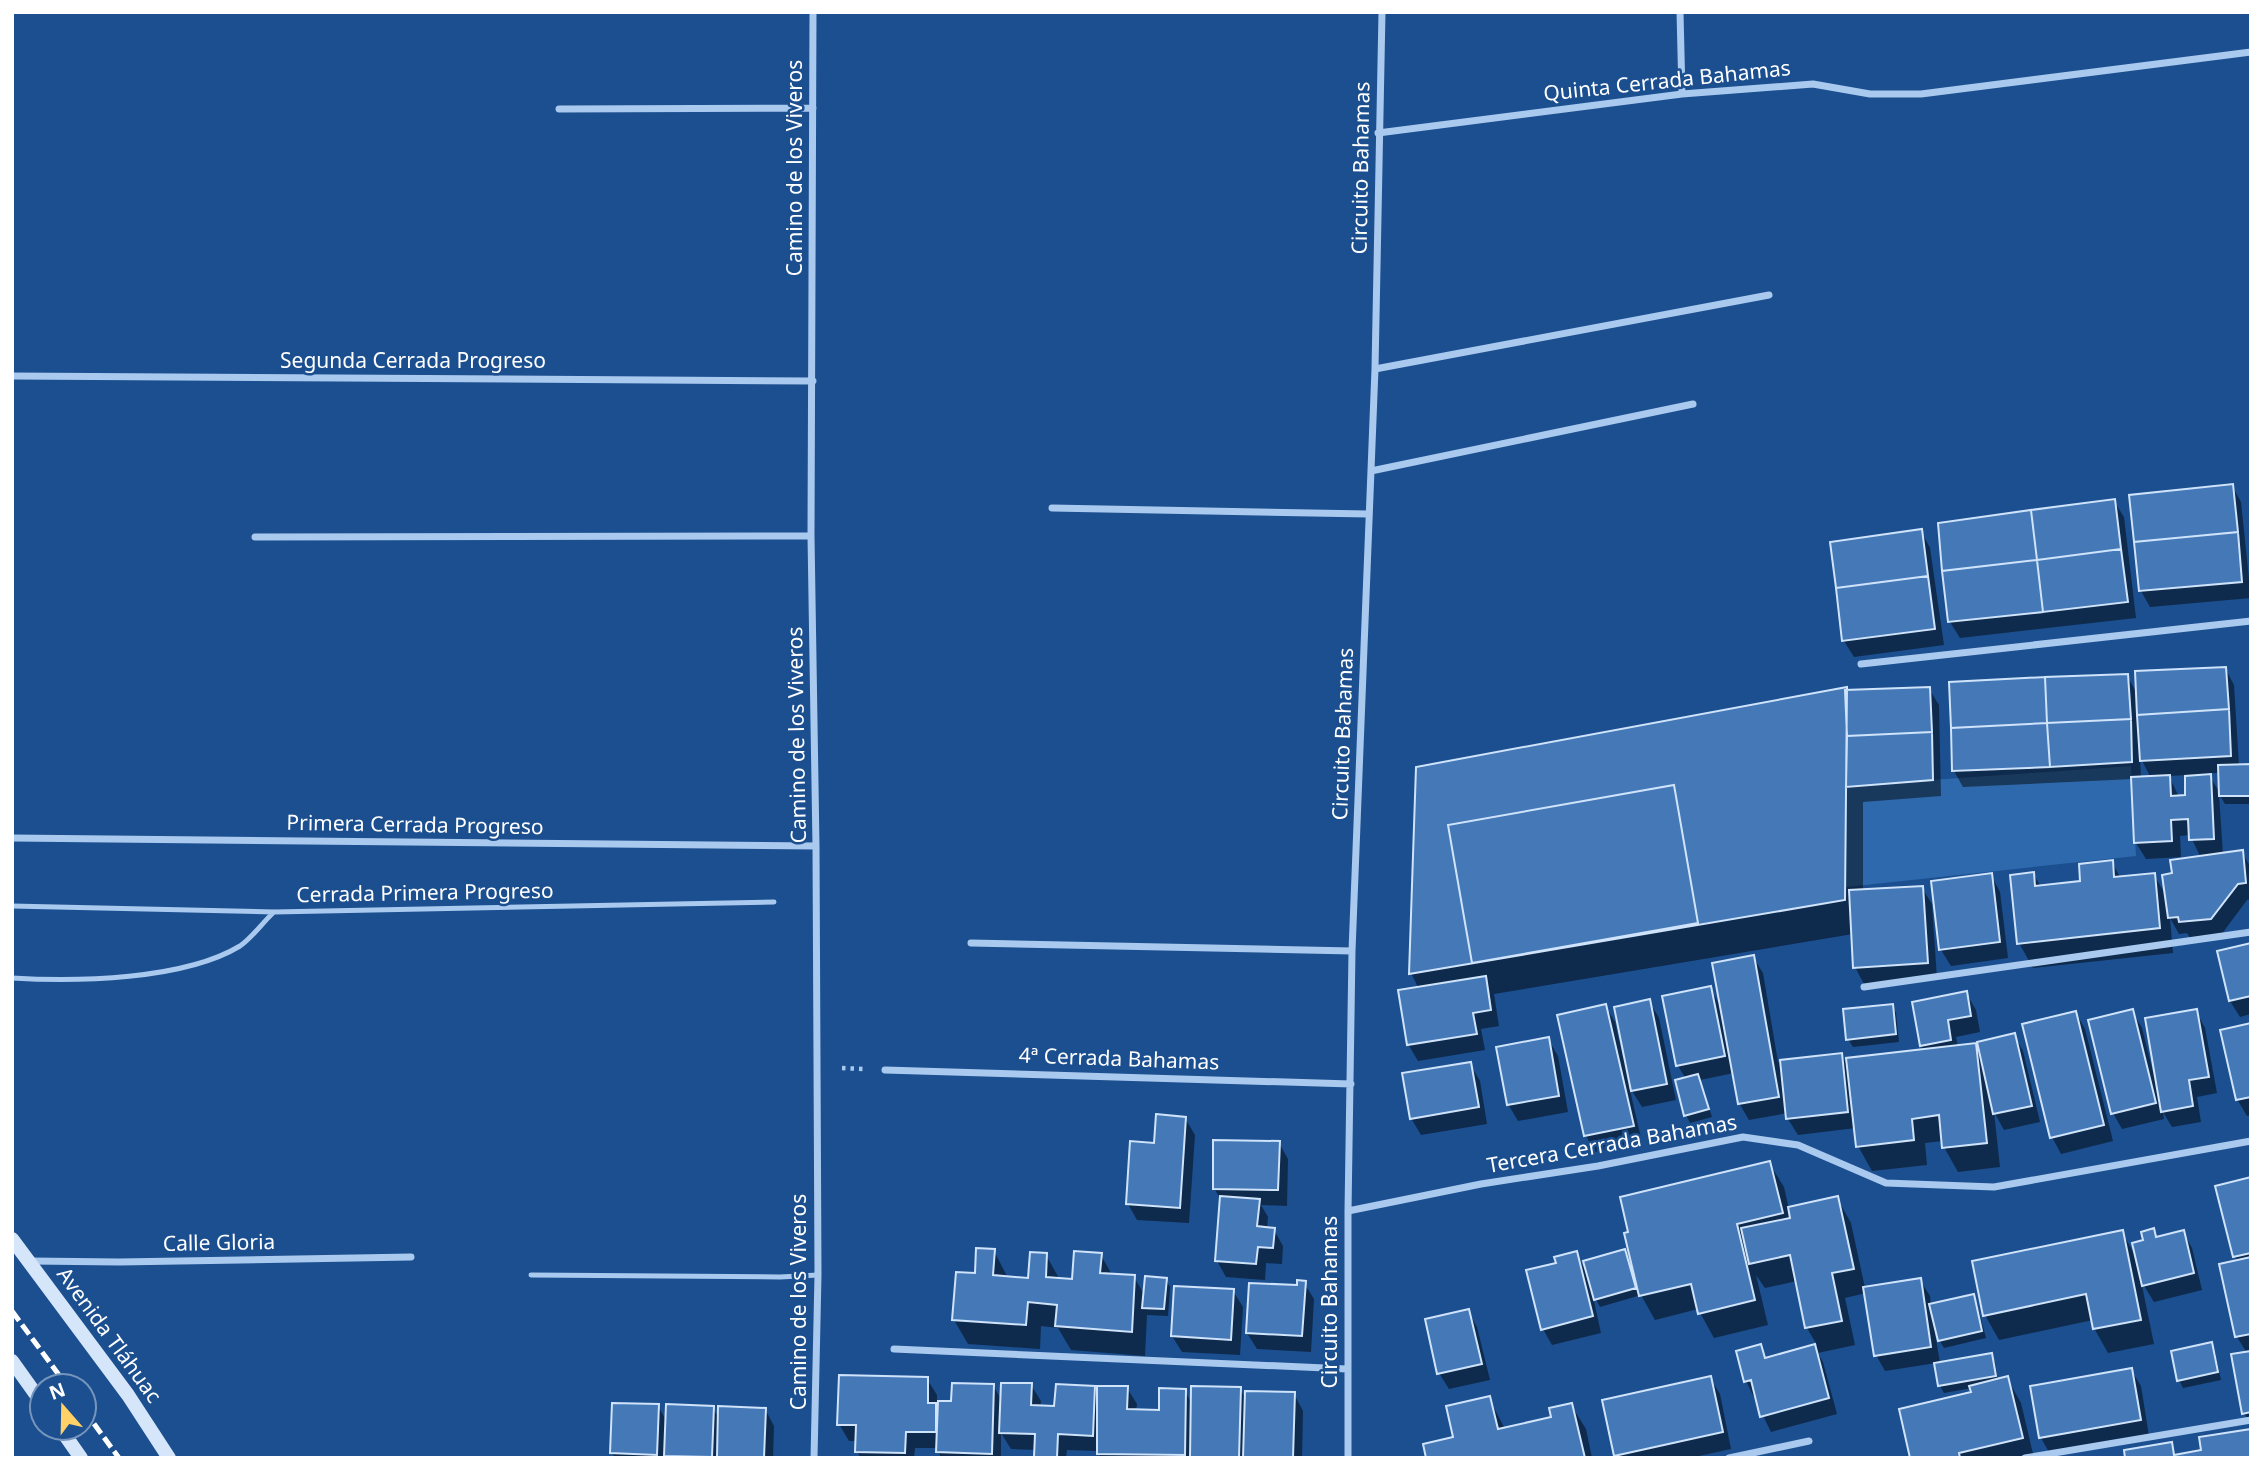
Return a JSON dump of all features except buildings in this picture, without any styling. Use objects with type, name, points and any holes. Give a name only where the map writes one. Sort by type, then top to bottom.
[{"type":"main road","name":"Avenida Tláhuac","points":[[12,1239],[128,1395],[169,1458]]},
{"type":"main road","points":[[12,1361],[28,1383]]},
{"type":"main road","points":[[70,1442],[81,1458]]},
{"type":"street","name":"Camino de los Viveros","points":[[813,12],[811,536],[817,846],[818,1275],[814,1458]]},
{"type":"street","name":"Circuito Bahamas","points":[[1348,1458],[1352,951],[1375,369],[1382,12]]},
{"type":"street","points":[[1680,12],[1682,94]]},
{"type":"street","name":"Quinta Cerrada Bahamas","points":[[1378,133],[1682,94],[1813,84],[1870,94],[1921,94],[2251,52]]},
{"type":"street","points":[[559,108],[813,108]]},
{"type":"street","points":[[1375,369],[1769,295]]},
{"type":"street","name":"Segunda Cerrada Progreso","points":[[12,376],[813,381]]},
{"type":"street","points":[[1371,471],[1693,404]]},
{"type":"street","points":[[1052,508],[1368,514]]},
{"type":"street","points":[[255,537],[811,536]]},
{"type":"street","points":[[1861,664],[2251,621]]},
{"type":"street","name":"Primera Cerrada Progreso","points":[[12,838],[817,846]]},
{"type":"street","points":[[1864,987],[2251,932]]},
{"type":"street","points":[[971,943],[1352,951]]},
{"type":"street","name":"4ª Cerrada Bahamas","points":[[885,1070],[1351,1084]]},
{"type":"street","name":"Tercera Cerrada Bahamas","points":[[1348,1210],[1481,1184],[1598,1166],[1743,1136],[1798,1145],[1886,1183],[1994,1186],[2251,1141]]},
{"type":"street","name":"Calle Gloria","points":[[28,1261],[120,1262],[411,1256]]},
{"type":"street","points":[[894,1349],[1347,1369]]},
{"type":"street","points":[[2025,1458],[2251,1420]]},
{"type":"street","points":[[1729,1458],[1809,1441]]},
{"type":"lane","name":"Cerrada Primera Progreso","points":[[12,978],[41,980],[132,976],[194,965],[241,946],[274,912],[774,902]]},
{"type":"lane","points":[[12,906],[274,912]]},
{"type":"lane","points":[[531,1275],[818,1275]]},
{"type":"path","points":[[816,1068],[885,1070]]},
{"type":"shaded area","points":[[1847,741],[1846,786],[2131,766],[2136,856],[1846,887],[1845,900],[1698,923],[1674,785]]},
{"type":"railway","points":[[12,1311],[57,1372]]},
{"type":"railway","points":[[98,1429],[119,1458]]}]
